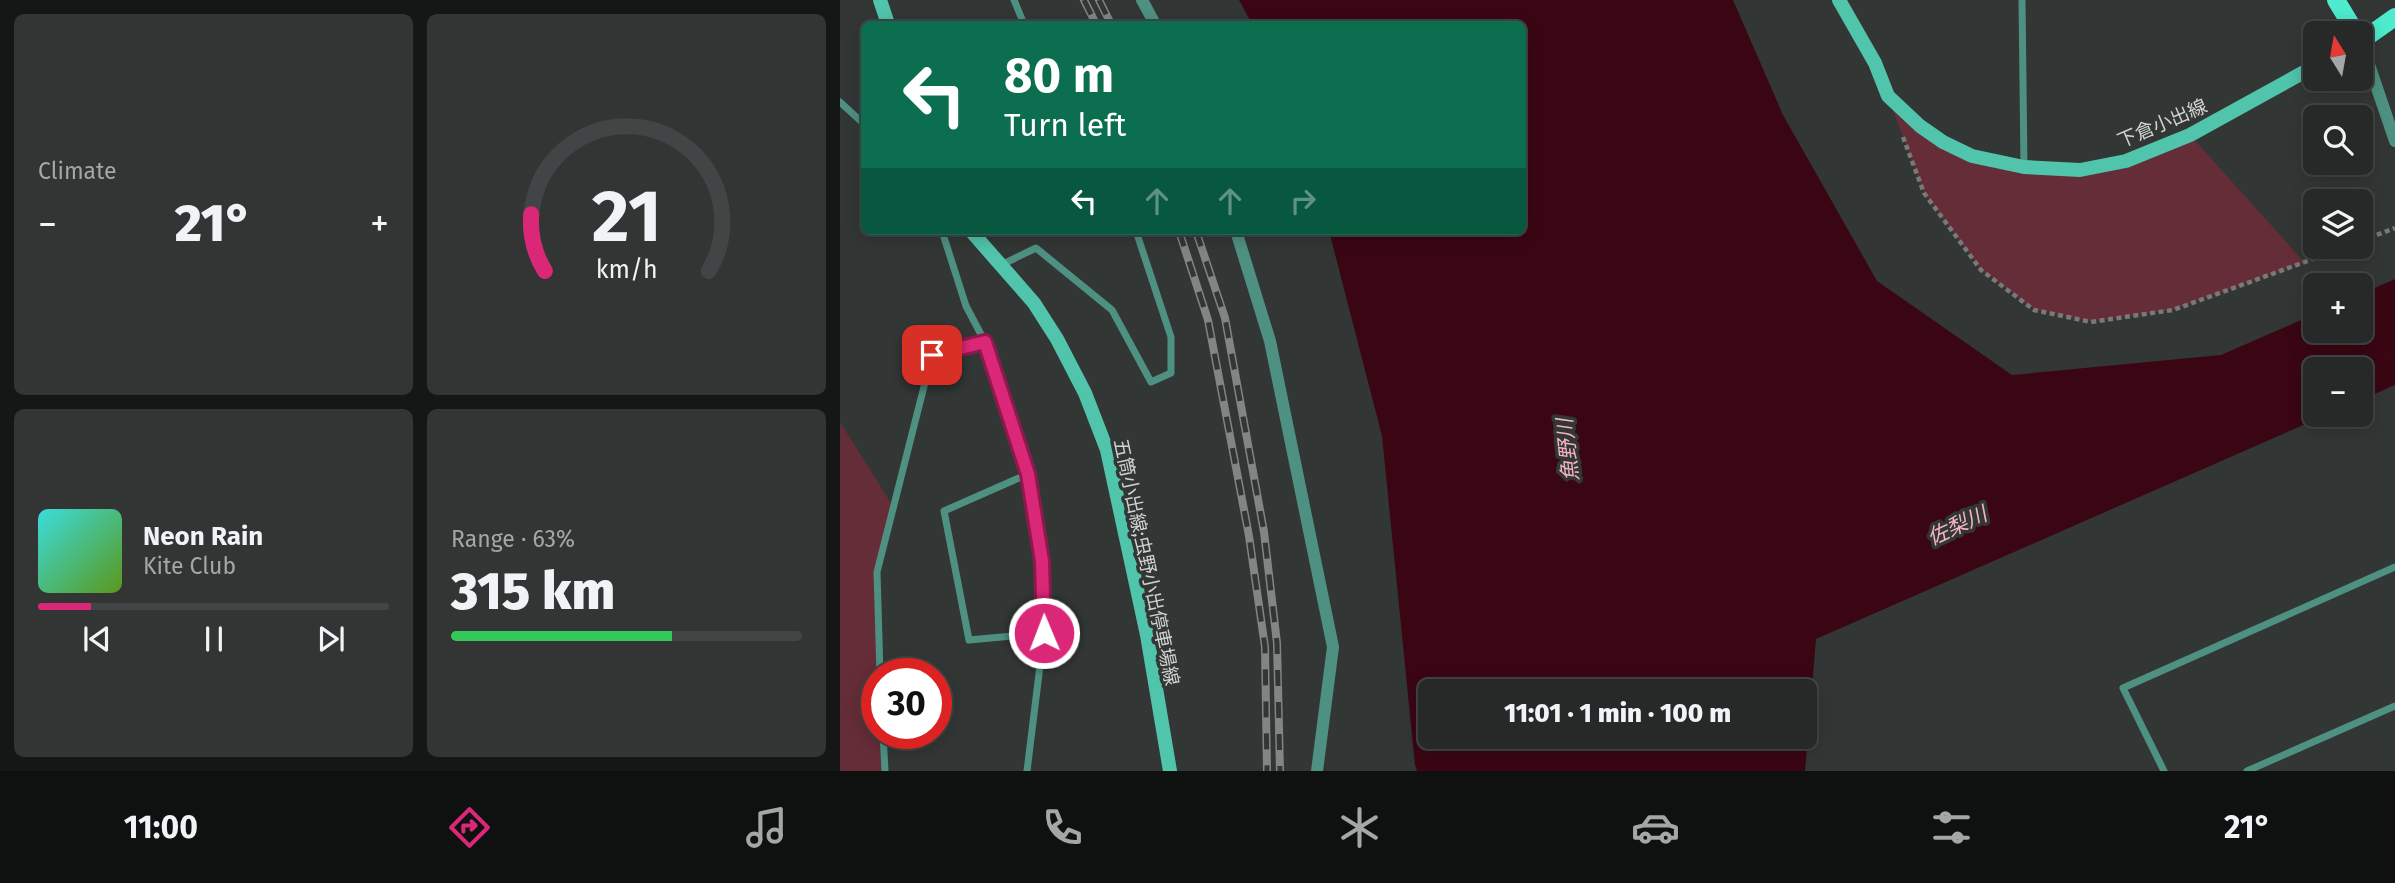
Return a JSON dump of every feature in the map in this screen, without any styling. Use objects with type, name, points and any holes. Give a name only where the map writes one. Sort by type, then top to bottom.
[{"type":"main road","points":[[880,0],[887,21]]},
{"type":"main road","name":"下倉小出線","points":[[1839,0],[1875,63],[1888,96],[1920,126],[1943,142],[1972,156],[2024,167],[2080,170],[2126,161],[2190,135],[2303,73]]},
{"type":"main road","points":[[2336,0],[2349,21]]},
{"type":"main road","points":[[2373,32],[2395,16]]},
{"type":"main road","name":"五筒小出線;虫野小出停車場線","points":[[974,235],[1034,303],[1085,393],[1107,450],[1147,635],[1170,771]]},
{"type":"street","points":[[1014,0],[1023,21]]},
{"type":"street","points":[[1142,0],[1153,21]]},
{"type":"street","points":[[2022,0],[2024,167]]},
{"type":"street","points":[[2373,76],[2395,141]]},
{"type":"street","points":[[840,102],[861,121]]},
{"type":"street","points":[[943,235],[966,306],[985,342],[1028,474],[1042,561],[1044,633],[1027,771]]},
{"type":"street","points":[[1000,265],[1036,248],[1112,310],[1151,382],[1171,373],[1171,337],[1137,235]]},
{"type":"street","points":[[1237,235],[1269,341],[1333,647],[1317,771]]},
{"type":"street","points":[[880,658],[877,572],[932,355],[985,342]]},
{"type":"street","points":[[1028,474],[944,512],[969,640],[1044,633]]},
{"type":"street","points":[[2164,771],[2123,688],[2395,567]]},
{"type":"street","points":[[2246,771],[2395,706]]},
{"type":"street","points":[[884,749],[886,771]]},
{"type":"path","points":[[1902,133],[1924,193],[1948,226],[1981,270],[2034,310],[2091,322],[2173,310],[2313,259]]},
{"type":"path","points":[[2373,236],[2395,228]]},
{"type":"shaded area","points":[[1888,97],[1972,156],[2080,170],[2190,135],[2305,263],[2173,310],[2091,322],[2034,310],[1981,270],[1924,193]]},
{"type":"shaded area","points":[[840,422],[894,508],[877,572],[877,658],[861,658],[861,749],[884,749],[885,771],[840,771]]},
{"type":"water","points":[[1239,0],[1733,0],[1783,115],[1877,281],[2012,375],[2221,355],[2303,319],[2303,343],[2373,343],[2373,289],[2395,279],[2395,385],[2373,395],[2373,357],[2303,357],[2303,425],[1816,639],[1813,679],[1418,679],[1418,749],[1807,749],[1805,771],[1417,771],[1382,436],[1330,235],[1526,235],[1526,21],[1250,21]]},
{"type":"railway","points":[[1084,0],[1094,21]]},
{"type":"railway","points":[[1099,0],[1110,21]]},
{"type":"railway","points":[[1180,235],[1208,320],[1249,536],[1265,647],[1267,771]]},
{"type":"railway","points":[[1197,235],[1225,318],[1264,532],[1277,643],[1280,771]]},
{"type":"route","points":[[932,355],[985,342],[1028,474],[1042,561],[1044,633]]},
{"type":"water label","name":"魚野川","points":[[1568,450]]},
{"type":"water label","name":"佐梨川","points":[[1957,526]]}]
